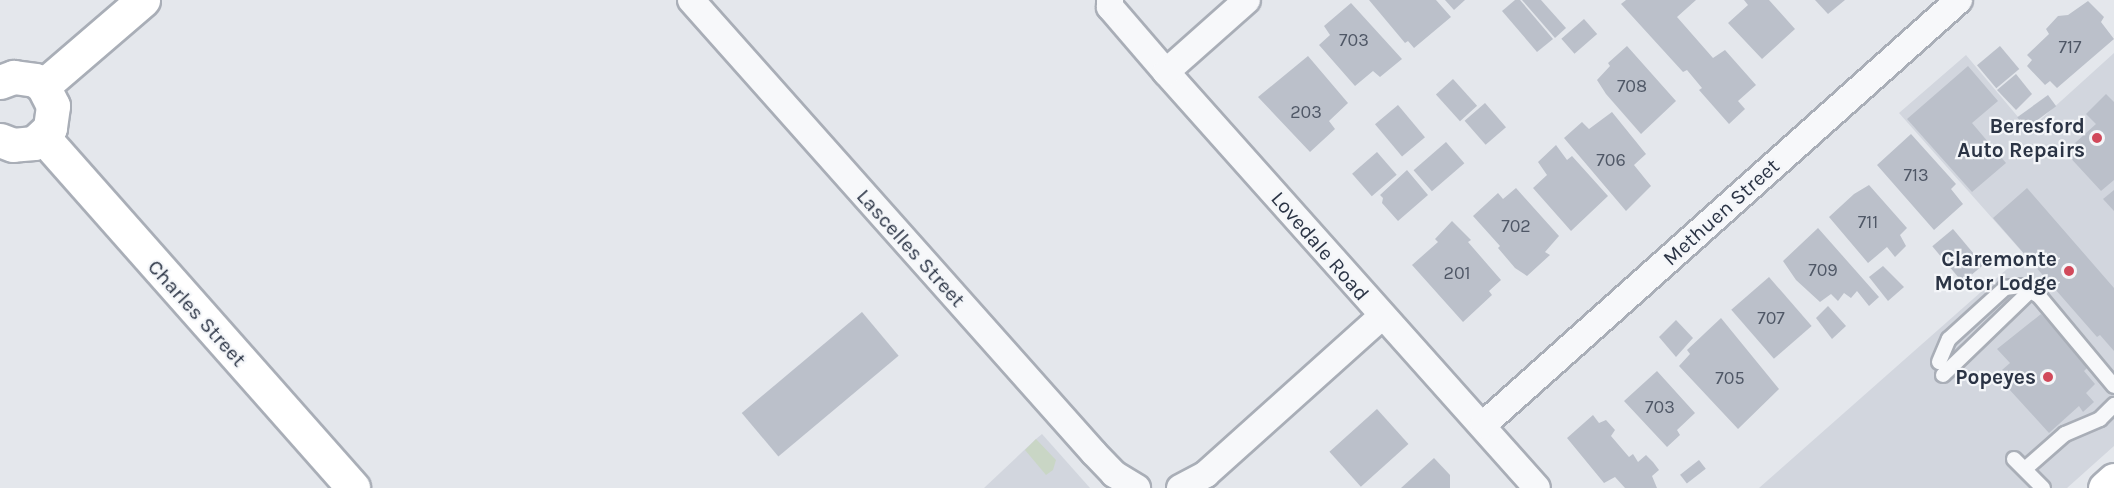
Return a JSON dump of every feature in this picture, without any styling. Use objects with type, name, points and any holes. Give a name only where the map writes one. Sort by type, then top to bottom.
[{"type":"street","points":[[44,86],[143,0]]},
{"type":"street","name":"Lascelles Street","points":[[691,0],[1094,453],[1114,474],[1133,487]]},
{"type":"street","name":"Lovedale Road","points":[[1110,0],[1110,7],[1166,72],[1537,488]]},
{"type":"street","points":[[1166,72],[1247,0]]},
{"type":"street","name":"Methuen Street","points":[[1483,425],[1959,0]]},
{"type":"street","points":[[0,82],[14,76],[25,77],[44,86],[53,106],[53,117],[43,137],[23,146],[0,140]]},
{"type":"street","name":"Charles Street","points":[[43,137],[352,488]]},
{"type":"street","points":[[1180,488],[1206,474],[1382,316]]},
{"type":"street","points":[[2105,488],[2114,480]]},
{"type":"lane","points":[[2030,291],[1941,368],[1949,339],[2005,288],[2021,286],[2030,291],[2039,296],[2114,386]]},
{"type":"lane","points":[[2025,469],[2065,434],[2100,419],[2114,405]]},
{"type":"lane","points":[[2014,459],[2043,488]]},
{"type":"shaded area","points":[[2114,53],[2114,446],[2067,488],[1759,488],[2024,254],[1899,113],[1966,55],[2029,130]]},
{"type":"shaded area","points":[[1042,434],[1090,488],[984,488],[1036,439]]},
{"type":"green space","points":[[1036,439],[1056,460],[1053,470],[1046,475],[1025,450]]},
{"type":"building","points":[[1369,0],[1436,0],[1451,17],[1414,48],[1408,41],[1405,43]]},
{"type":"building","points":[[1445,0],[1465,0],[1454,10]]},
{"type":"building","points":[[1515,0],[1520,0],[1553,39],[1537,52],[1502,11]]},
{"type":"building","points":[[1522,0],[1541,0],[1566,28],[1555,38]]},
{"type":"building","points":[[1626,0],[1696,0],[1677,17],[1713,58],[1725,50],[1756,85],[1738,101],[1745,109],[1729,124],[1699,90],[1702,88],[1687,70],[1683,72],[1621,4]]},
{"type":"building","points":[[1744,0],[1769,0],[1795,29],[1762,59],[1728,23],[1748,5]]},
{"type":"building","points":[[1815,0],[1845,0],[1828,14]]},
{"type":"building","points":[[2088,1],[2104,17],[2101,22],[2114,39],[2057,88],[2050,81],[2045,85],[2027,66],[2032,60],[2027,55],[2049,34],[2046,29],[2058,16],[2068,15]]},
{"type":"building","points":[[1351,3],[1402,59],[1380,77],[1373,71],[1355,86],[1319,45],[1330,35],[1324,26]]},
{"type":"building","points":[[1584,19],[1597,34],[1574,54],[1561,39]]},
{"type":"building","points":[[1627,46],[1676,101],[1641,134],[1606,94],[1597,80],[1610,66],[1608,63]]},
{"type":"building","points":[[2000,46],[2019,69],[1996,88],[1977,65]]},
{"type":"building","points":[[1308,56],[1348,103],[1329,121],[1335,129],[1310,152],[1258,97]]},
{"type":"building","points":[[1968,66],[1998,101],[1972,123],[2006,163],[1972,192],[1907,119]]},
{"type":"building","points":[[2016,74],[2032,94],[2016,110],[1997,90]]},
{"type":"building","points":[[1453,79],[1477,106],[1460,121],[1436,94]]},
{"type":"building","name":"Beresford Auto Repairs","points":[[2106,94],[2114,102],[2114,180],[2101,191],[2065,152],[2096,124],[2086,114]]},
{"type":"building","points":[[2048,95],[2056,106],[2025,129],[2017,117]]},
{"type":"building","points":[[1485,103],[1506,127],[1486,145],[1465,121]]},
{"type":"building","points":[[1398,105],[1425,137],[1402,156],[1375,124]]},
{"type":"building","points":[[1612,112],[1646,154],[1634,165],[1651,186],[1626,211],[1564,138],[1582,122],[1589,129]]},
{"type":"building","points":[[1911,134],[1956,184],[1951,189],[1963,204],[1934,230],[1877,165]]},
{"type":"building","points":[[1446,142],[1464,163],[1432,191],[1414,170]]},
{"type":"building","points":[[1556,145],[1567,160],[1572,156],[1608,196],[1571,231],[1533,188],[1547,175],[1538,162]]},
{"type":"building","points":[[1377,152],[1397,175],[1372,196],[1352,174]]},
{"type":"building","points":[[1407,170],[1428,195],[1398,221],[1382,203],[1383,198],[1380,195]]},
{"type":"building","points":[[1869,185],[1907,228],[1900,235],[1906,246],[1895,257],[1887,247],[1868,263],[1829,217],[1854,194]]},
{"type":"building","points":[[1516,188],[1559,236],[1545,252],[1550,255],[1527,276],[1515,268],[1498,248],[1500,246],[1473,216],[1498,193],[1503,199]]},
{"type":"building","name":"Claremonte Motor Lodge","points":[[2027,188],[2114,288],[2114,351],[2100,335],[2097,337],[1993,218]]},
{"type":"building","points":[[2114,190],[2114,211],[2103,199]]},
{"type":"building","points":[[1452,221],[1471,240],[1468,242],[1501,280],[1489,291],[1492,295],[1463,322],[1412,265],[1438,242],[1435,239]]},
{"type":"building","points":[[1818,228],[1879,297],[1869,306],[1857,291],[1851,298],[1844,293],[1838,301],[1831,294],[1820,302],[1796,280],[1783,261]]},
{"type":"building","points":[[1953,229],[1983,265],[1963,282],[1932,246]]},
{"type":"building","points":[[1883,266],[1904,287],[1888,301],[1869,277]]},
{"type":"building","points":[[1769,277],[1812,326],[1774,359],[1731,310]]},
{"type":"building","points":[[1828,306],[1846,326],[1832,339],[1816,318]]},
{"type":"building","points":[[862,312],[899,356],[778,457],[742,413]]},
{"type":"building","name":"Popeyes","points":[[2041,314],[2089,366],[2084,371],[2095,384],[2086,393],[2094,402],[2083,412],[2079,406],[2049,433],[2008,388],[2013,383],[2002,370],[2010,363],[1997,349]]},
{"type":"building","points":[[1721,318],[1779,389],[1738,429],[1679,366],[1690,354],[1687,350]]},
{"type":"building","points":[[1676,320],[1693,338],[1676,357],[1659,337]]},
{"type":"building","points":[[1657,371],[1695,413],[1677,430],[1680,435],[1667,447],[1624,401]]},
{"type":"building","points":[[1377,409],[1408,444],[1361,487],[1329,452]]},
{"type":"building","points":[[1593,415],[1599,423],[1606,420],[1615,430],[1611,436],[1629,457],[1633,454],[1638,462],[1646,455],[1653,462],[1659,470],[1652,476],[1657,488],[1625,488],[1615,477],[1604,483],[1567,438]]},
{"type":"building","points":[[1434,458],[1450,475],[1450,488],[1401,488]]},
{"type":"building","points":[[1699,460],[1706,469],[1687,483],[1680,475]]},
{"type":"place","name":"Beresford Auto Repairs","points":[[2097,138]]},
{"type":"place","name":"Claremonte Motor Lodge","points":[[2069,271]]},
{"type":"place","name":"Popeyes","points":[[2048,377]]}]
